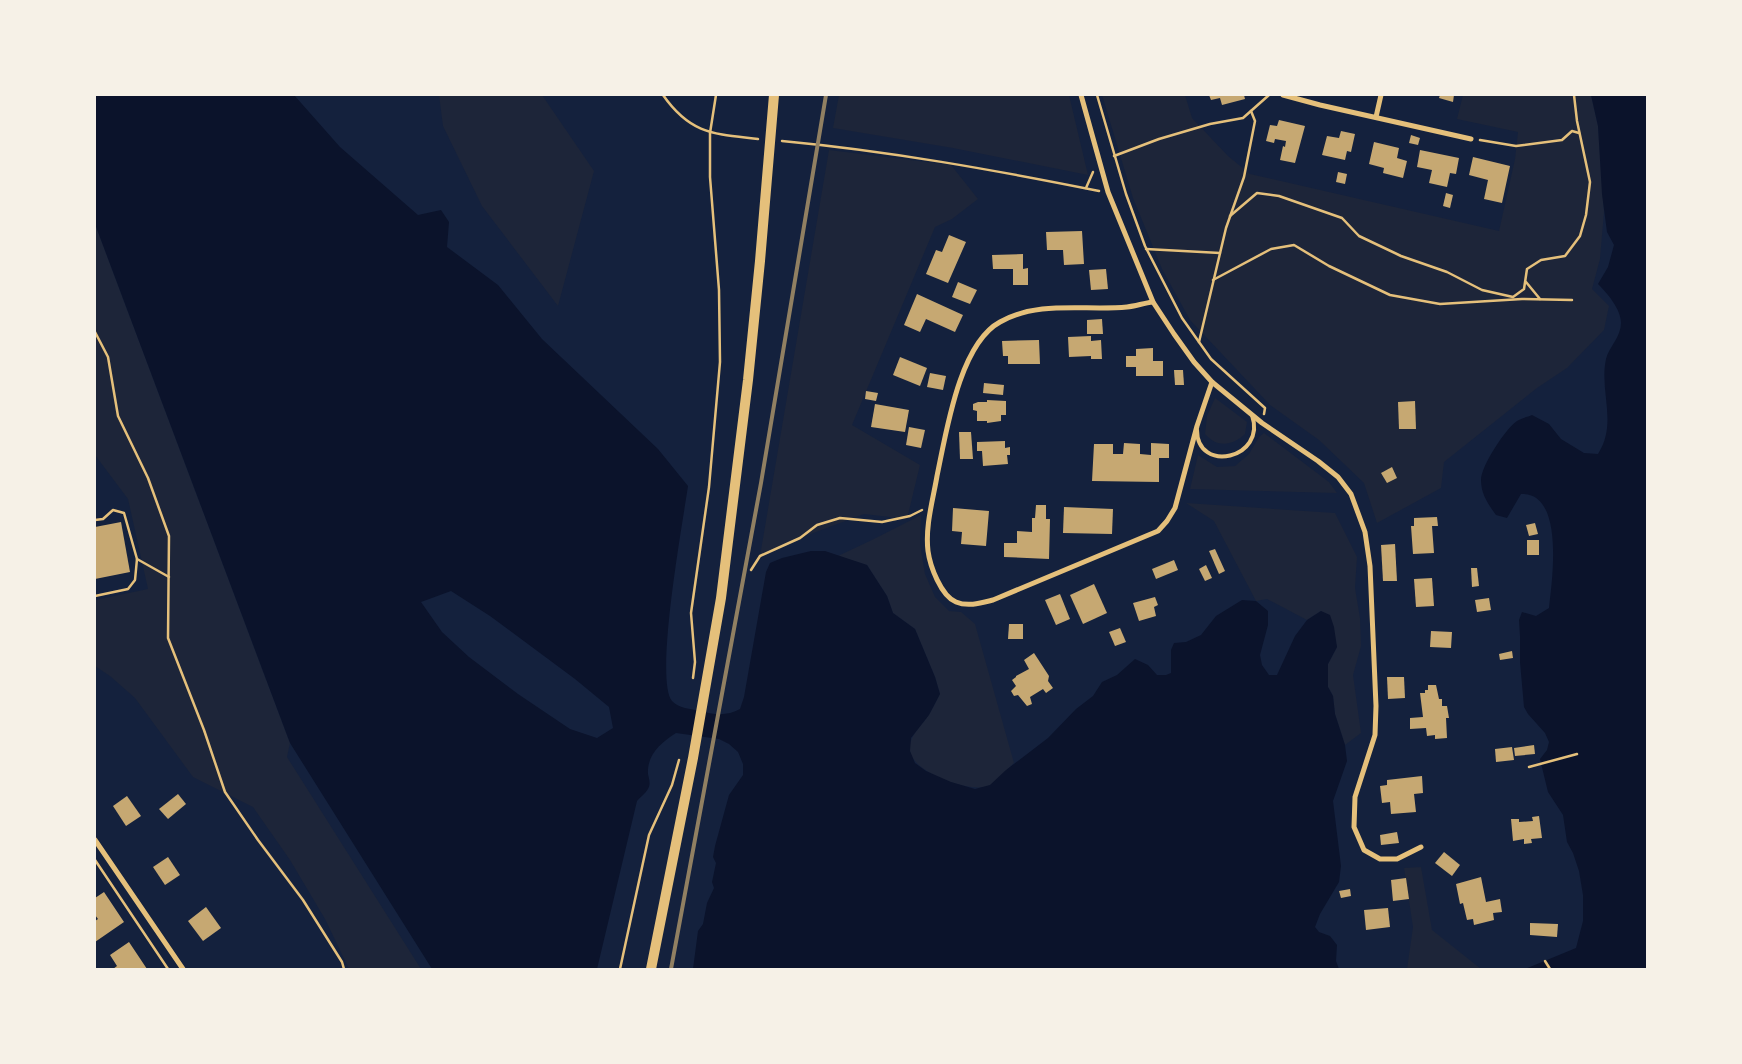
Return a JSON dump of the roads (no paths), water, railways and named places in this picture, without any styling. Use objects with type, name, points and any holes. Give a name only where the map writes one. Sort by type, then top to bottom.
[{"type":"main road","points":[[650,969],[693,758],[721,598],[745,409],[774,95]]},
{"type":"street","points":[[1081,95],[1108,192],[1153,302],[1194,362],[1212,382],[1262,423],[1338,477],[1351,494],[1360,513],[1370,566],[1376,706],[1375,735],[1355,797],[1354,827],[1364,850],[1380,859],[1397,860],[1421,847]]},
{"type":"street","points":[[1283,95],[1471,138]]},
{"type":"street","points":[[1376,117],[1381,95]]},
{"type":"street","points":[[1153,302],[1128,307],[1056,308],[1026,312],[999,322],[983,336],[970,359],[952,403],[928,524],[928,551],[940,587],[955,602],[972,605],[993,600],[1158,530],[1168,521],[1175,508],[1197,426],[1212,382]]},
{"type":"street","points":[[95,840],[183,969]]},
{"type":"lane","points":[[1197,426],[1198,441],[1202,449],[1211,454],[1224,457],[1232,456],[1241,452],[1252,438],[1255,428],[1252,415]]},
{"type":"railway","points":[[671,969],[761,483],[826,95]]}]
